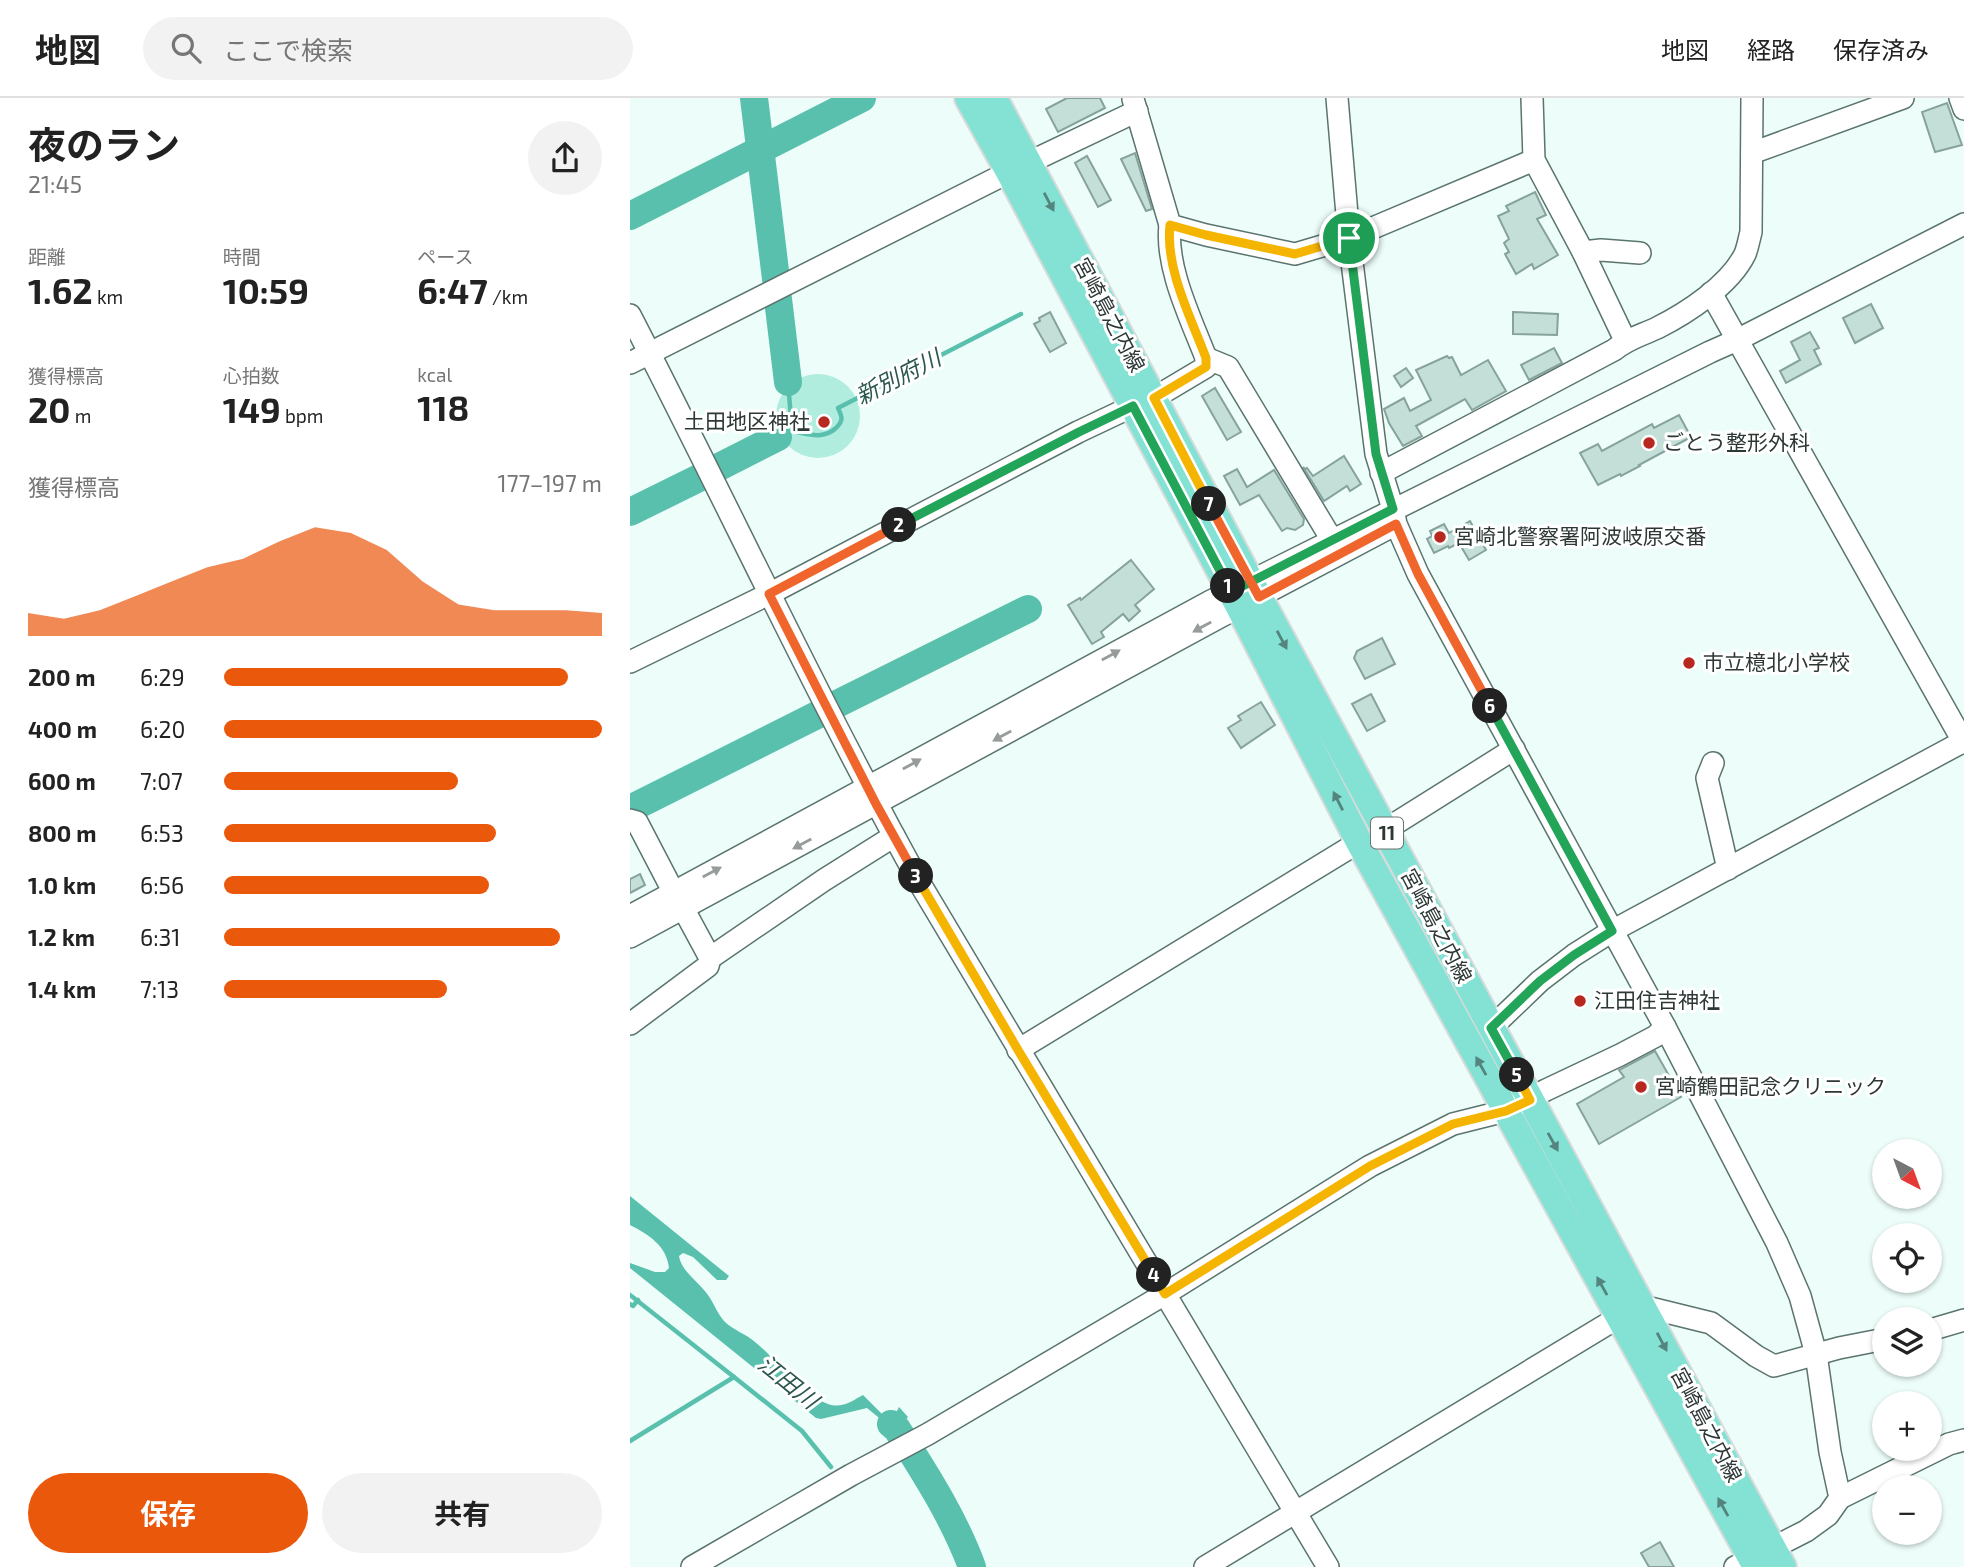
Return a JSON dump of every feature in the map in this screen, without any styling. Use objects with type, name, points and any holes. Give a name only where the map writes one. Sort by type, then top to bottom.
[{"type":"main road","name":"宮崎島之内線","points":[[968,98],[1019,168],[1245,594],[1385,830],[1530,1100],[1630,1312],[1760,1561]]},
{"type":"main road","name":"宮崎島之内線","points":[[994,98],[1019,168]]},
{"type":"main road","name":"宮崎島之内線","points":[[1245,594],[1359,842],[1506,1111],[1630,1312]]},
{"type":"street","points":[[1337,98],[1349,238],[1376,454],[1394,517],[1418,574],[1665,1027],[1777,1243],[1800,1296],[1816,1354],[1830,1452],[1840,1498]]},
{"type":"street","points":[[1532,98],[1534,160],[1583,252],[1625,340]]},
{"type":"street","points":[[1381,473],[1614,350],[1625,340],[1674,319],[1711,293],[1731,273],[1745,252],[1751,232],[1752,98]]},
{"type":"street","points":[[1752,153],[1902,98]]},
{"type":"street","points":[[1960,98],[1964,109]]},
{"type":"street","points":[[630,363],[1019,168],[1135,104],[1170,225],[1176,281],[1206,358],[1206,367],[1201,371],[1143,402],[1079,432],[769,594],[630,662]]},
{"type":"street","points":[[1170,225],[1295,254],[1349,238],[1534,160]]},
{"type":"street","points":[[630,937],[678,900],[1245,594],[1710,352],[1964,224]]},
{"type":"street","points":[[1583,252],[1601,250],[1640,253]]},
{"type":"street","points":[[1491,1028],[1540,981],[1612,931],[1964,742],[1711,293]]},
{"type":"street","points":[[630,315],[769,594],[894,836],[1018,1050],[1328,1567]]},
{"type":"street","points":[[1206,358],[1228,367],[1332,540]]},
{"type":"street","points":[[1245,594],[1332,540],[1394,517]]},
{"type":"street","points":[[1385,830],[1514,749]]},
{"type":"street","points":[[1713,762],[1707,778],[1722,815],[1728,869]]},
{"type":"street","points":[[630,820],[636,822],[710,958]]},
{"type":"street","points":[[630,1024],[708,965],[710,958],[894,836]]},
{"type":"street","points":[[1018,1050],[1359,842]]},
{"type":"street","points":[[630,916],[678,900]]},
{"type":"street","points":[[692,1567],[918,1439],[1165,1294],[1370,1166],[1453,1124],[1506,1111],[1530,1100],[1632,1049],[1656,1036],[1665,1027]]},
{"type":"street","points":[[1205,1567],[1630,1312],[1711,1323],[1774,1366],[1872,1342]]},
{"type":"street","points":[[1942,1327],[1964,1320]]},
{"type":"street","points":[[1760,1561],[1828,1514],[1840,1498],[1950,1444],[1964,1440]]},
{"type":"shaded area","points":[[818,374],[834,377],[848,386],[857,400],[860,416],[857,432],[848,446],[834,455],[818,458],[802,455],[788,446],[779,432],[776,416],[779,400],[788,386],[802,377]]},
{"type":"water","points":[[630,1196],[729,1276],[726,1280],[717,1280],[693,1257],[683,1253],[679,1256],[688,1273],[706,1293],[724,1321],[755,1342],[819,1400],[838,1406],[863,1395],[890,1419],[899,1407],[908,1417],[901,1425],[907,1432],[898,1437],[867,1408],[816,1418],[630,1268],[630,1263],[655,1272],[665,1272],[669,1268],[661,1247],[630,1225]]},
{"type":"building","points":[[1067,98],[1100,98],[1105,108],[1058,132],[1046,109]]},
{"type":"building","points":[[1947,103],[1962,145],[1935,152],[1922,112]]},
{"type":"building","points":[[1135,153],[1152,209],[1146,211],[1121,159]]},
{"type":"building","points":[[1087,156],[1111,200],[1098,207],[1075,163]]},
{"type":"building","points":[[1535,192],[1546,215],[1537,219],[1558,255],[1534,269],[1532,264],[1516,274],[1505,254],[1509,252],[1504,243],[1509,239],[1498,216],[1509,211],[1506,206]]},
{"type":"building","points":[[1871,304],[1883,328],[1855,343],[1843,318]]},
{"type":"building","points":[[1050,312],[1066,343],[1050,352],[1034,324]]},
{"type":"building","points":[[1513,312],[1558,314],[1557,335],[1513,334]]},
{"type":"building","points":[[1810,332],[1819,348],[1814,350],[1821,364],[1786,383],[1780,371],[1800,360],[1791,342]]},
{"type":"building","points":[[1554,348],[1562,363],[1529,380],[1521,365]]},
{"type":"building","points":[[1447,356],[1452,357],[1461,375],[1488,360],[1506,391],[1472,410],[1465,399],[1416,426],[1422,436],[1403,446],[1384,409],[1404,398],[1410,411],[1431,400],[1416,370]]},
{"type":"building","points":[[1406,368],[1413,378],[1401,387],[1394,376]]},
{"type":"building","points":[[1215,388],[1241,432],[1227,440],[1202,396]]},
{"type":"building","name":"ごとう整形外科","points":[[1679,415],[1691,437],[1621,476],[1620,474],[1598,485],[1580,453],[1598,444],[1602,451],[1652,424],[1654,428]]},
{"type":"building","points":[[1344,456],[1361,484],[1350,491],[1347,486],[1324,501],[1303,467],[1313,476]]},
{"type":"building","points":[[1237,469],[1247,487],[1274,470],[1304,519],[1303,525],[1295,530],[1287,528],[1282,531],[1259,495],[1240,505],[1224,476]]},
{"type":"building","points":[[1470,521],[1486,550],[1469,560],[1459,543],[1434,553],[1427,539],[1432,536],[1430,531],[1444,524],[1449,533]]},
{"type":"building","points":[[1131,560],[1154,589],[1135,605],[1140,611],[1129,621],[1123,614],[1101,632],[1104,637],[1092,644],[1068,605],[1080,598],[1081,600]]},
{"type":"building","points":[[1382,638],[1395,664],[1365,679],[1354,658],[1357,651]]},
{"type":"building","points":[[1371,694],[1385,721],[1367,731],[1352,704]]},
{"type":"building","points":[[1261,702],[1275,725],[1241,748],[1228,728],[1241,720],[1238,716]]},
{"type":"building","points":[[640,874],[645,885],[630,893],[630,879]]},
{"type":"building","name":"宮崎鶴田記念クリニック","points":[[1655,1051],[1681,1097],[1599,1144],[1577,1104],[1624,1077],[1619,1070]]},
{"type":"building","points":[[1660,1542],[1674,1567],[1649,1567],[1641,1553]]},
{"type":"waterway","name":"新別府川","points":[[754,98],[776,279]]},
{"type":"waterway","name":"新別府川","points":[[630,216],[862,98]]},
{"type":"waterway","name":"新別府川","points":[[778,299],[788,382]]},
{"type":"waterway","name":"新別府川","points":[[792,431],[815,435],[831,432],[841,421],[838,408],[1021,314]]},
{"type":"waterway","name":"新別府川","points":[[778,437],[792,431],[788,382]]},
{"type":"waterway","name":"新別府川","points":[[717,468],[778,437]]},
{"type":"waterway","name":"新別府川","points":[[630,512],[701,477]]},
{"type":"waterway","name":"新別府川","points":[[833,706],[1028,609]]},
{"type":"waterway","name":"新別府川","points":[[630,809],[817,715]]},
{"type":"waterway","name":"新別府川","points":[[630,1295],[734,1377],[630,1441]]},
{"type":"waterway","name":"新別府川","points":[[630,1304],[633,1306],[638,1300]]},
{"type":"waterway","name":"新別府川","points":[[734,1377],[802,1431],[831,1467]]},
{"type":"waterway","name":"江田川","points":[[891,1424],[897,1429],[938,1496],[972,1567]]},
{"type":"place","name":"土田地区神社","points":[[824,422]]},
{"type":"place","name":"ごとう整形外科","points":[[1649,443]]},
{"type":"place","name":"宮崎北警察署阿波岐原交番","points":[[1440,537]]},
{"type":"place","name":"市立檍北小学校","points":[[1689,663]]},
{"type":"place","name":"江田住吉神社","points":[[1580,1001]]},
{"type":"place","name":"宮崎鶴田記念クリニック","points":[[1641,1087]]},
{"type":"route","points":[[1349,238],[1295,254],[1170,225],[1176,281],[1206,358],[1206,367],[1154,398],[1251,582],[1259,597],[1396,524],[1418,574],[1612,931],[1540,981],[1491,1028],[1530,1100],[1506,1111],[1453,1124],[1370,1166],[1165,1294],[922,887],[876,804],[769,594],[1133,406],[1231,592],[1251,582],[1393,509],[1376,454],[1349,238]]}]
